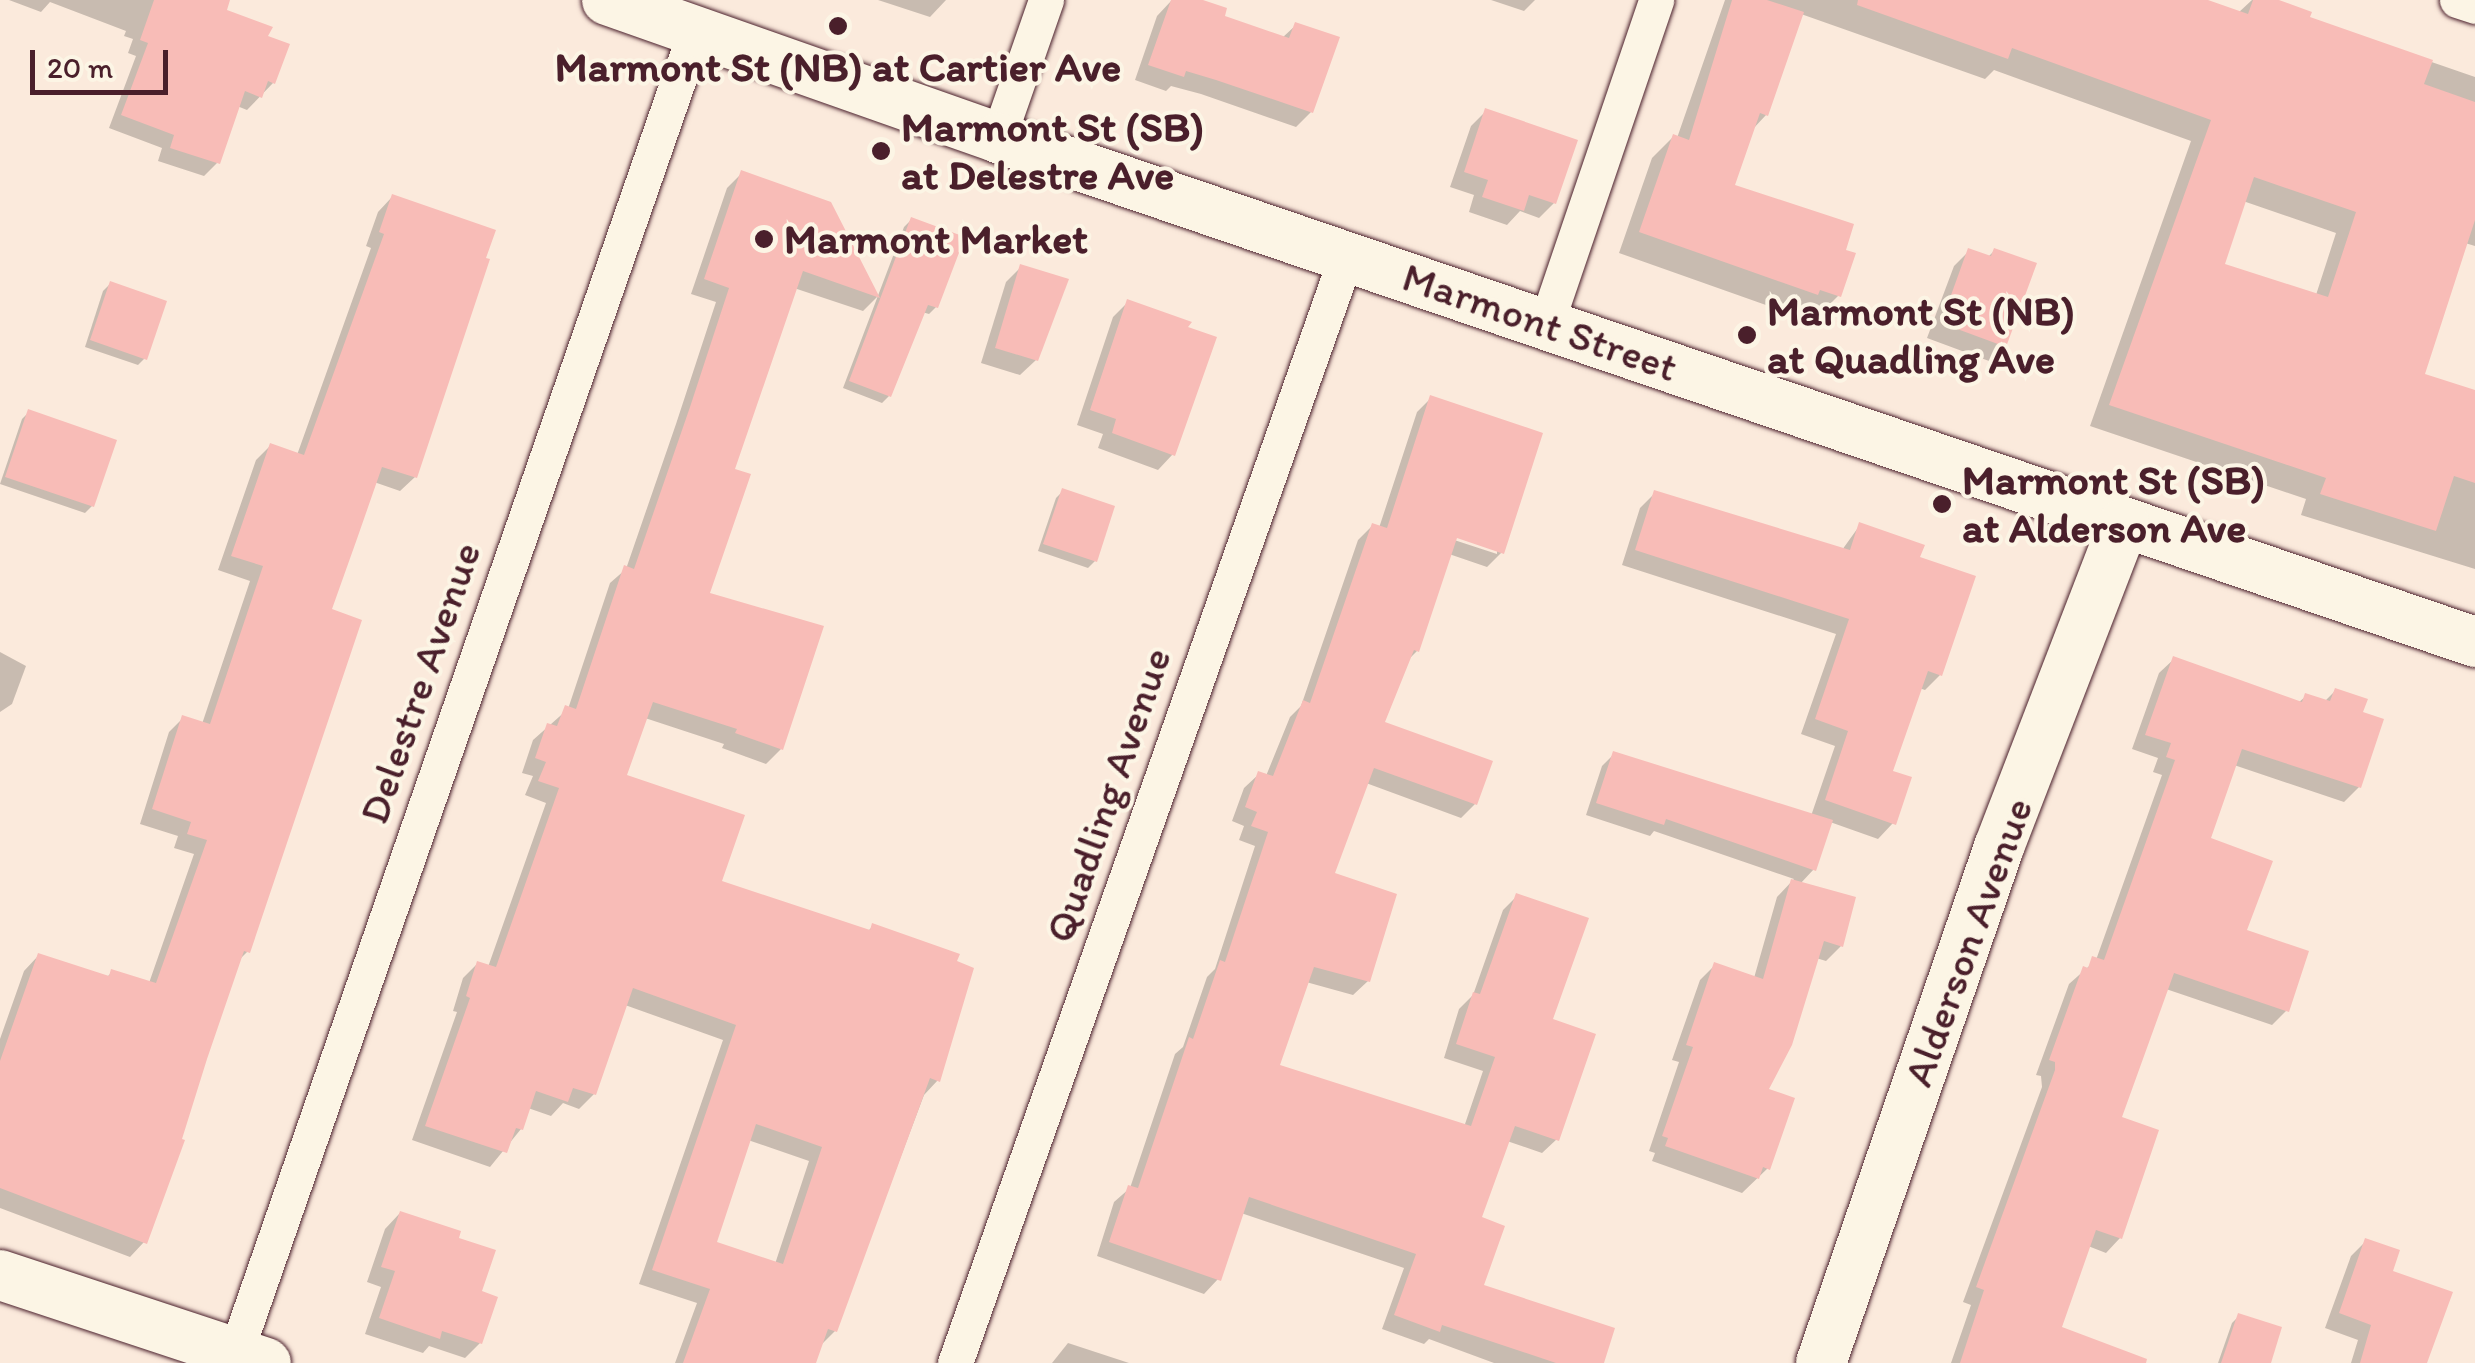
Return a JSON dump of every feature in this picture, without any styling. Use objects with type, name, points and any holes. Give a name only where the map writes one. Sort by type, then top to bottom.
[{"type":"main road","name":"Marmont Street","points":[[607,0],[998,138],[2475,642]]},
{"type":"main road","name":"Alderson Avenue","points":[[1821,1363],[2000,848],[2124,523]]},
{"type":"main road","points":[[0,1274],[244,1360]]},
{"type":"street","points":[[998,138],[1046,0]]},
{"type":"street","points":[[1546,324],[1656,0]]},
{"type":"street","points":[[2457,0],[2475,6]]},
{"type":"street","name":"Delestre Avenue","points":[[244,1360],[695,32]]},
{"type":"street","name":"Quadling Avenue","points":[[955,1363],[1346,257]]},
{"type":"building","points":[[154,0],[230,0],[227,10],[273,27],[268,36],[290,44],[275,84],[268,81],[262,98],[245,91],[220,164],[170,148],[174,135],[121,115],[148,43],[140,40]]},
{"type":"building","points":[[1171,0],[1203,0],[1227,8],[1225,16],[1289,38],[1295,22],[1340,37],[1313,113],[1186,71],[1184,77],[1148,65]]},
{"type":"building","points":[[1732,0],[1767,0],[1804,12],[1768,116],[1760,113],[1735,185],[1854,224],[1846,250],[1856,253],[1841,297],[1820,290],[1818,295],[1639,232],[1673,134],[1689,140]]},
{"type":"building","points":[[1858,0],[2208,0],[2248,14],[2253,0],[2279,0],[2312,12],[2310,17],[2433,60],[2424,84],[2475,102],[2475,220],[2425,374],[2475,390],[2475,483],[2454,476],[2436,531],[2320,494],[2326,478],[2109,405],[2211,120],[2012,48],[2008,59],[1857,5]],"holes":[[[2254,177],[2356,212],[2328,297],[2225,264]]]},
{"type":"building","points":[[1485,108],[1578,140],[1556,204],[1529,195],[1524,211],[1482,197],[1488,180],[1464,172]]},
{"type":"building","points":[[741,170],[831,202],[880,298],[803,271],[735,469],[751,474],[710,593],[824,626],[783,750],[735,733],[737,729],[653,702],[627,775],[745,815],[722,881],[870,930],[872,923],[960,954],[957,961],[974,968],[940,1082],[930,1078],[837,1332],[828,1329],[816,1363],[683,1363],[710,1289],[652,1270],[736,1025],[633,988],[596,1095],[573,1088],[568,1102],[536,1091],[523,1130],[516,1128],[507,1153],[425,1126],[470,998],[466,996],[477,961],[496,967],[559,788],[538,781],[546,762],[535,758],[547,723],[557,726],[565,705],[576,709],[624,565],[634,569],[690,407],[729,288],[704,279]],"holes":[[[756,1124],[822,1147],[783,1264],[717,1242]]]},
{"type":"building","points":[[392,194],[496,230],[486,258],[490,259],[417,478],[382,467],[332,609],[362,620],[250,953],[244,951],[182,1139],[185,1140],[147,1244],[0,1188],[0,1061],[38,953],[109,976],[111,969],[156,983],[207,840],[187,834],[191,822],[152,809],[182,715],[210,724],[263,566],[231,556],[270,443],[304,455],[384,234],[379,232]]},
{"type":"building","points":[[911,217],[965,237],[938,308],[928,305],[891,397],[849,381]]},
{"type":"building","points":[[1968,248],[1991,256],[1994,248],[2037,263],[2006,347],[1941,323]]},
{"type":"building","points":[[1020,264],[1069,279],[1038,361],[995,348]]},
{"type":"building","points":[[110,281],[167,301],[147,360],[90,340]]},
{"type":"building","points":[[1127,299],[1192,322],[1188,327],[1217,337],[1175,456],[1112,433],[1116,419],[1090,410]]},
{"type":"building","points":[[1430,395],[1543,433],[1504,554],[1457,538],[1419,652],[1414,650],[1385,722],[1493,761],[1477,805],[1374,768],[1335,873],[1397,894],[1370,982],[1314,967],[1280,1065],[1471,1126],[1495,1057],[1456,1044],[1473,992],[1480,994],[1516,893],[1589,918],[1553,1019],[1596,1034],[1559,1141],[1515,1126],[1482,1217],[1505,1226],[1484,1285],[1615,1328],[1604,1363],[1556,1363],[1442,1325],[1440,1332],[1394,1315],[1416,1254],[1249,1197],[1221,1281],[1109,1242],[1128,1185],[1138,1188],[1189,1037],[1193,1039],[1220,960],[1225,962],[1268,832],[1251,826],[1257,812],[1245,807],[1258,771],[1273,776],[1303,700],[1310,703],[1372,523],[1387,528]]},
{"type":"building","points":[[28,409],[117,440],[94,507],[5,477]]},
{"type":"building","points":[[1062,488],[1115,506],[1097,562],[1043,544]]},
{"type":"building","points":[[1654,490],[1850,550],[1859,522],[1925,545],[1920,557],[1976,576],[1942,676],[1928,671],[1893,771],[1912,777],[1896,825],[1825,800],[1848,731],[1815,719],[1849,619],[1635,550]]},
{"type":"building","points":[[2173,656],[2302,702],[2305,693],[2330,701],[2335,688],[2368,699],[2363,712],[2384,719],[2361,788],[2242,749],[2211,838],[2273,861],[2247,930],[2309,951],[2289,1012],[2174,973],[2122,1117],[2159,1130],[2122,1239],[2096,1230],[2062,1327],[2147,1359],[2146,1363],[1960,1363],[1984,1290],[1976,1287],[2055,1070],[2055,1062],[2049,1060],[2083,966],[2088,968],[2092,956],[2104,960],[2175,760],[2166,757],[2171,743],[2145,735]]},
{"type":"building","points":[[1613,751],[1833,820],[1816,871],[1666,819],[1664,825],[1596,803]]},
{"type":"building","points":[[1791,879],[1856,897],[1843,947],[1824,941],[1792,1045],[1769,1089],[1795,1098],[1770,1170],[1763,1167],[1759,1179],[1665,1146],[1668,1138],[1662,1136],[1693,1047],[1686,1045],[1714,962],[1763,979]]},
{"type":"building","points":[[400,1211],[461,1231],[459,1238],[496,1250],[482,1291],[498,1297],[482,1344],[442,1331],[440,1339],[379,1318],[395,1271],[381,1267]]},
{"type":"building","points":[[2365,1238],[2400,1250],[2393,1271],[2453,1292],[2427,1363],[2360,1363],[2371,1325],[2339,1313]]},
{"type":"building","points":[[2238,1313],[2282,1327],[2271,1363],[2221,1363]]},
{"type":"place","name":"Marmont St (NB) at Cartier Ave","points":[[838,26]]},
{"type":"place","name":"Marmont St (SB) at Delestre Ave","points":[[881,151]]},
{"type":"place","name":"Marmont Market","points":[[764,239]]},
{"type":"place","name":"Marmont St (NB) at Quadling Ave","points":[[1747,335]]},
{"type":"place","name":"Marmont St (SB) at Alderson Ave","points":[[1942,504]]}]
